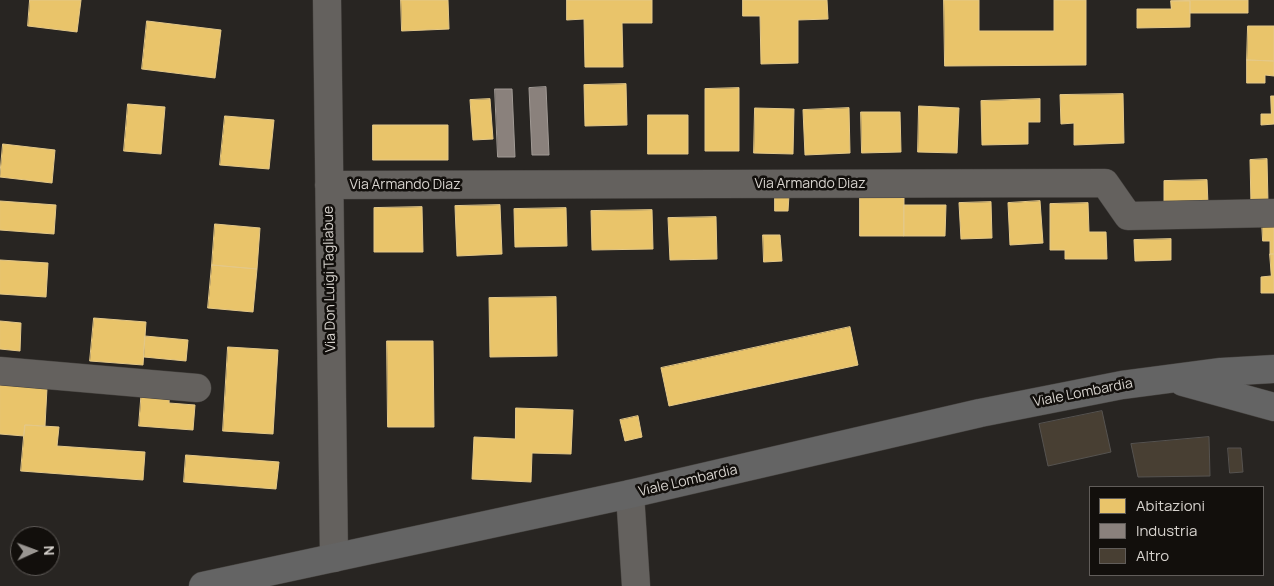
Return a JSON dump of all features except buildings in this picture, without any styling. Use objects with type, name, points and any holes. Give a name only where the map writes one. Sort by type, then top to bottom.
[{"type":"street","name":"Via Don Luigi Tagliabue","points":[[326,0],[334,558]]},
{"type":"street","name":"Via Armando Diaz","points":[[329,185],[1105,183],[1128,216],[1274,213]]},
{"type":"street","name":"Viale Lombardia","points":[[204,586],[630,494],[980,413],[1122,385],[1221,372],[1274,369]]},
{"type":"street","points":[[0,371],[197,388]]},
{"type":"street","name":"Viale Lombardia","points":[[1172,378],[1274,408]]},
{"type":"street","points":[[630,494],[636,586]]}]
